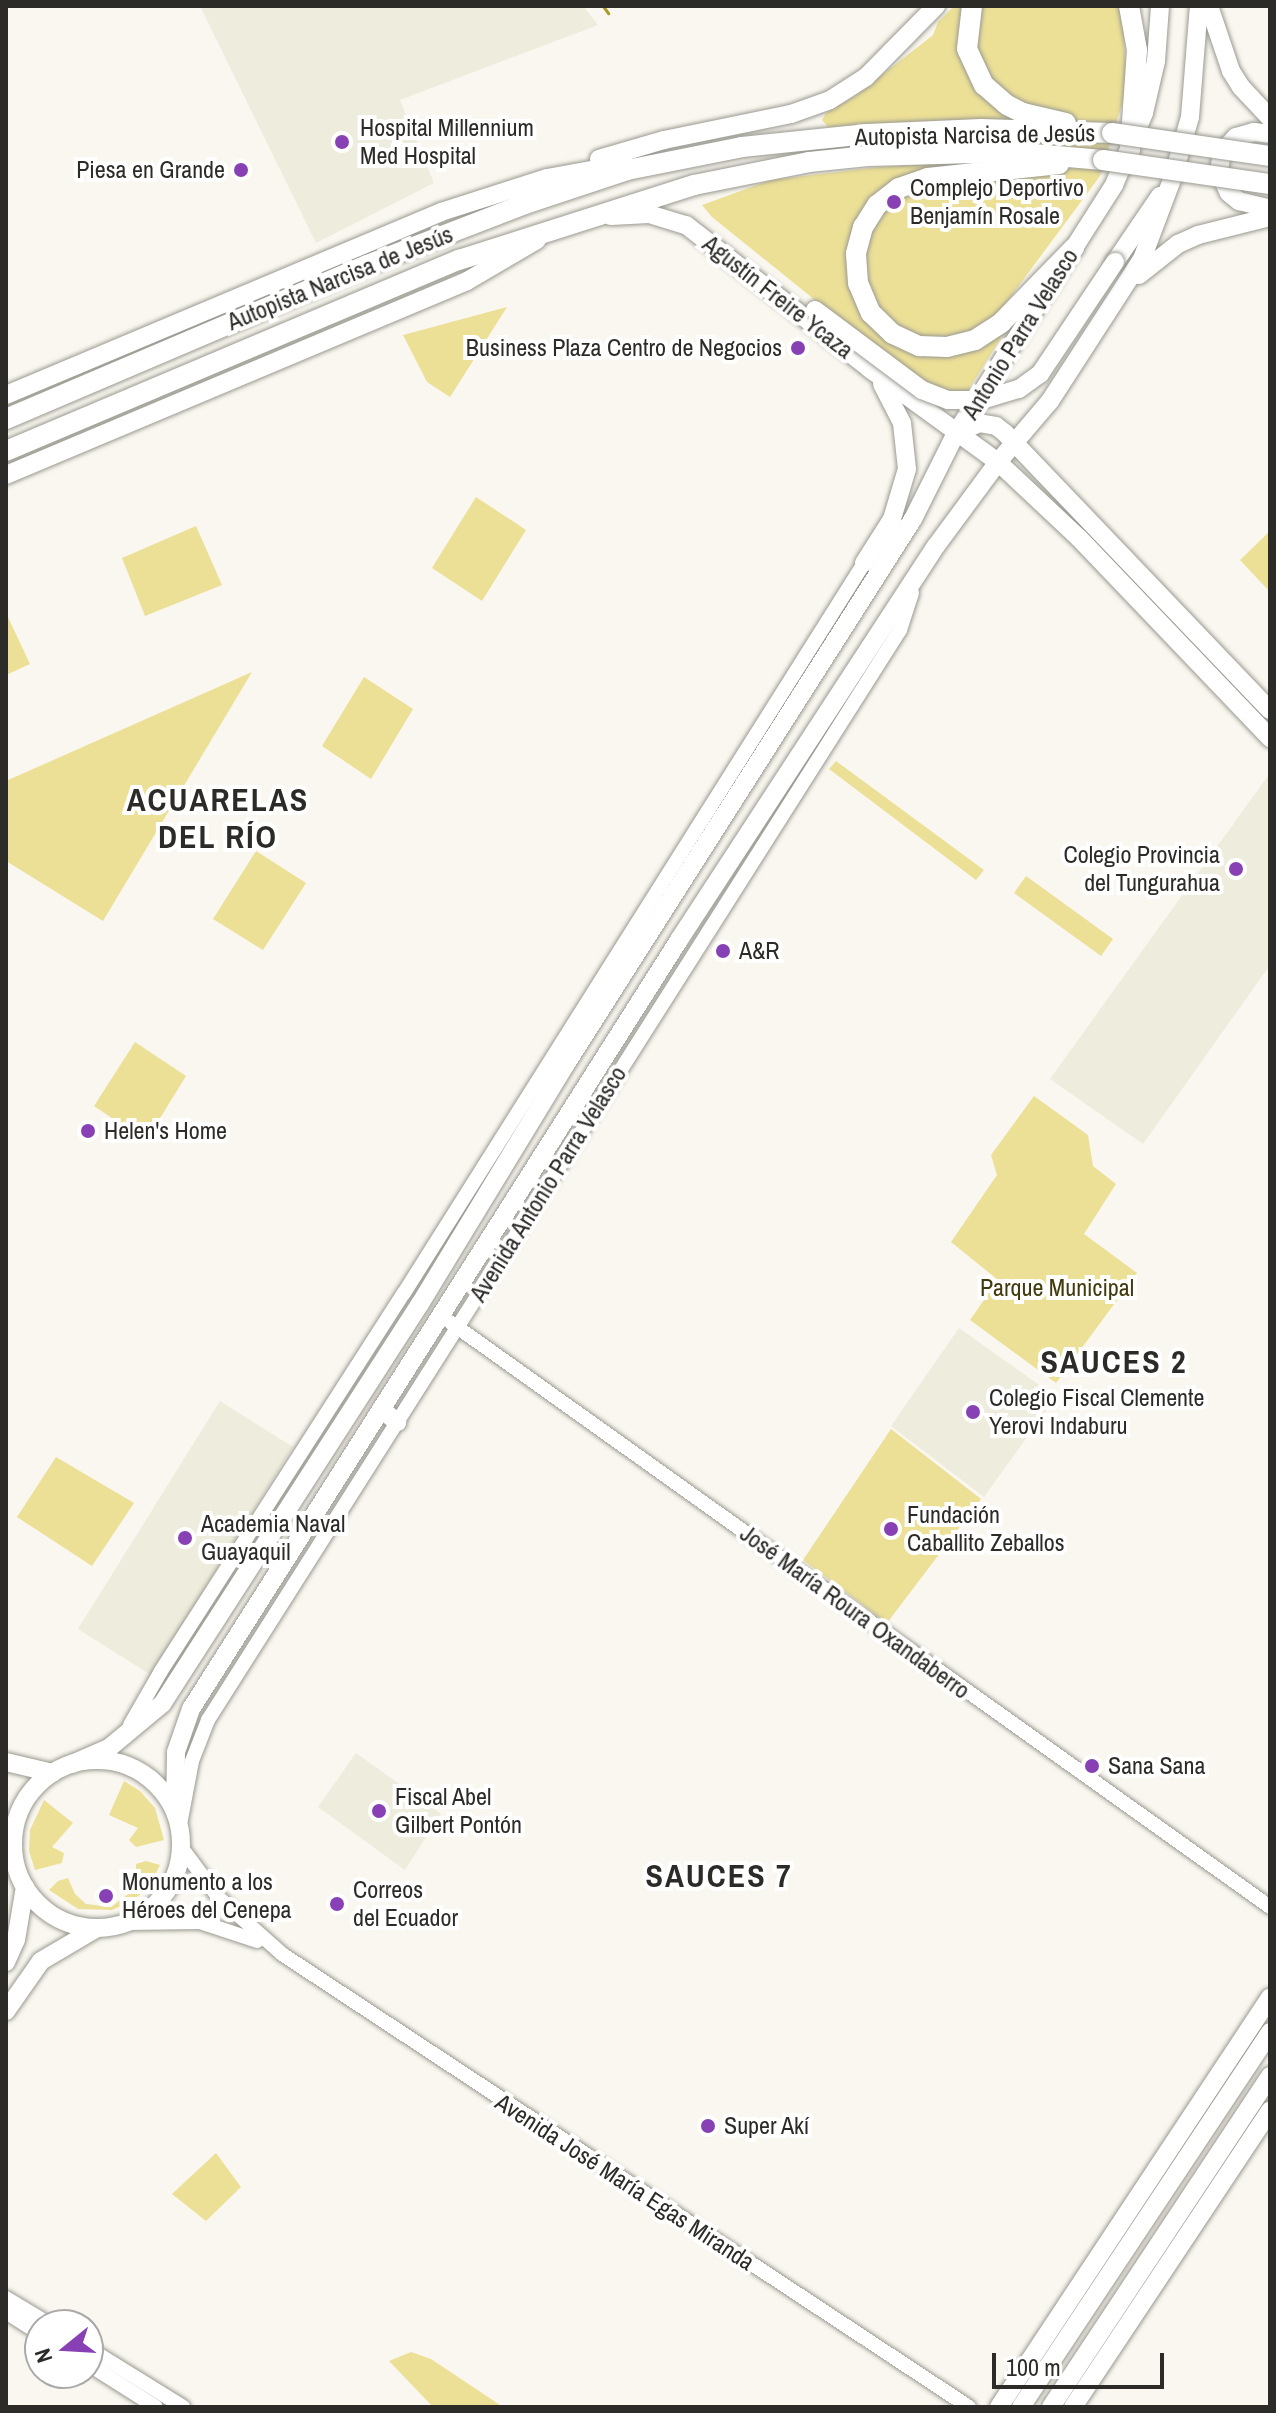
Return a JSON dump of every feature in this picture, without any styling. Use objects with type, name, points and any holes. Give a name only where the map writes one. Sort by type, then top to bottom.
[{"type":"highway","points":[[972,6],[967,33],[970,60],[984,85],[1007,105],[1023,113],[1112,133]]},
{"type":"highway","points":[[1129,6],[1137,50],[1130,151]]},
{"type":"highway","name":"Autopista Narcisa de Jesús","points":[[6,419],[449,233],[627,170],[680,157],[804,139],[930,131],[1112,133],[1270,156]]},
{"type":"highway","name":"Autopista Narcisa de Jesús","points":[[6,451],[459,260],[694,185],[751,172],[809,162],[927,152],[1035,153],[1270,184]]},
{"type":"highway","points":[[1074,248],[988,333],[947,347],[906,342],[881,324],[863,299],[856,266],[858,241],[869,214],[887,196],[914,182],[1103,160]]},
{"type":"main road","points":[[547,178],[640,146],[770,119],[830,100],[866,77],[936,6]]},
{"type":"main road","name":"Antonio Parra Velasco","points":[[913,519],[956,433],[1114,185],[1144,113],[1156,61],[1160,6]]},
{"type":"main road","points":[[1015,442],[1050,401],[1151,240],[1190,117],[1199,6]]},
{"type":"main road","points":[[1209,6],[1231,71],[1270,118]]},
{"type":"main road","points":[[1270,134],[1254,132],[1236,137],[1222,152],[1219,171],[1229,193],[1239,201],[1270,209]]},
{"type":"main road","name":"Autopista Narcisa de Jesús","points":[[6,395],[441,212],[547,178],[680,157]]},
{"type":"main road","points":[[686,225],[756,267],[922,390],[948,400],[982,400],[1019,389],[1040,374],[1173,177]]},
{"type":"main road","name":"Agustín Freire Ycaza","points":[[581,222],[622,214],[649,214],[686,225],[870,369],[998,462],[1079,538],[1270,738]]},
{"type":"main road","points":[[1113,304],[1142,271],[1178,244],[1217,228],[1270,217]]},
{"type":"main road","name":"Autopista Narcisa de Jesús","points":[[6,475],[467,281],[558,229]]},
{"type":"main road","points":[[864,563],[892,519],[907,469],[902,423],[894,404],[870,369]]},
{"type":"main road","points":[[956,433],[970,425],[985,423],[996,426],[1015,442],[1270,710]]},
{"type":"main road","name":"Avenida Antonio Parra Velasco","points":[[175,1811],[176,1752],[191,1709],[381,1409],[407,1388],[441,1316],[679,940],[936,546],[1015,442]]},
{"type":"main road","points":[[864,563],[913,519]]},
{"type":"main road","name":"Avenida Antonio Parra Velasco","points":[[72,1764],[109,1748],[162,1704],[420,1304],[559,1060],[913,519]]},
{"type":"main road","points":[[404,1293],[420,1304]]},
{"type":"main road","points":[[381,1409],[397,1422]]},
{"type":"main road","points":[[93,1760],[135,1769],[164,1792],[175,1811],[180,1838],[177,1872],[166,1894],[148,1912],[127,1923],[97,1928],[68,1923],[43,1909],[25,1887],[10,1831],[23,1805],[53,1773],[72,1764],[93,1760]]},
{"type":"main road","points":[[6,1762],[53,1773]]},
{"type":"main road","points":[[6,1962],[16,1940],[25,1887]]},
{"type":"main road","points":[[6,2011],[41,1961],[97,1928]]},
{"type":"main road","points":[[999,2407],[1270,1997]]},
{"type":"main road","points":[[1021,2407],[1270,2032]]},
{"type":"main road","points":[[1051,2407],[1270,2076]]},
{"type":"main road","points":[[1073,2407],[1270,2110]]},
{"type":"street","name":"Avenida Antonio Parra Velasco","points":[[180,1838],[192,1761],[208,1720],[397,1422],[407,1388],[457,1327],[900,630],[915,584],[936,546]]},
{"type":"street","name":"Avenida Antonio Parra Velasco","points":[[109,1748],[135,1719],[161,1671],[404,1293],[559,1060],[864,563]]},
{"type":"street","name":"José María Roura Oxandaberro","points":[[441,1316],[1270,1907]]},
{"type":"street","name":"Avenida José María Egas Miranda","points":[[180,1838],[219,1898],[282,1954]]},
{"type":"street","name":"Avenida José María Egas Miranda","points":[[127,1923],[200,1922],[246,1936],[282,1954],[969,2407]]},
{"type":"street","points":[[6,2298],[24,2309]]},
{"type":"street","points":[[6,2312],[24,2324]]},
{"type":"street","points":[[104,2358],[183,2407]]},
{"type":"street","points":[[104,2374],[156,2407]]},
{"type":"shaded area","name":"Hospital Millennium Med Hospital","points":[[200,6],[583,6],[598,25],[400,100],[434,183],[316,243]]},
{"type":"shaded area","name":"Colegio Provincia del Tungurahua","points":[[1270,773],[1270,965],[1143,1144],[1050,1079]]},
{"type":"shaded area","name":"Colegio Fiscal Clemente Yerovi Indaburu","points":[[959,1328],[1056,1397],[984,1497],[891,1426]]},
{"type":"shaded area","name":"Academia Naval Guayaquil","points":[[220,1401],[293,1447],[151,1675],[78,1629]]},
{"type":"shaded area","name":"Fiscal Abel Gilbert Pontón","points":[[356,1753],[441,1814],[405,1870],[318,1807]]},
{"type":"green space","name":"Complejo Deportivo Benjamín Rosale","points":[[954,6],[962,6],[957,43],[964,66],[978,60],[975,46],[980,6],[1118,6],[1123,22],[1127,88],[1100,176],[1003,307],[1006,330],[964,397],[909,376],[712,217],[702,205],[771,180],[879,167],[981,161],[984,123],[828,127],[822,120],[826,113],[855,96],[933,35],[938,22]]},
{"type":"green space","points":[[507,307],[450,397],[427,382],[403,335]]},
{"type":"green space","points":[[476,497],[526,530],[482,601],[432,568]]},
{"type":"green space","points":[[196,526],[222,585],[145,616],[122,558]]},
{"type":"green space","points":[[1270,531],[1270,592],[1240,560]]},
{"type":"green space","points":[[6,613],[30,664],[6,675]]},
{"type":"green space","points":[[252,672],[103,921],[6,861],[6,781]]},
{"type":"green space","points":[[364,677],[413,709],[371,779],[322,746]]},
{"type":"green space","points":[[836,761],[984,870],[976,880],[829,769]]},
{"type":"green space","points":[[256,851],[306,883],[263,950],[213,919]]},
{"type":"green space","points":[[1026,876],[1113,939],[1101,956],[1014,893]]},
{"type":"green space","points":[[135,1042],[186,1076],[146,1141],[94,1106]]},
{"type":"green space","name":"Parque Municipal","points":[[1034,1096],[1088,1135],[1093,1166],[1116,1184],[1084,1234],[1137,1273],[1056,1383],[970,1320],[998,1280],[951,1242],[997,1175],[991,1155]]},
{"type":"green space","name":"Fundación Caballito Zeballos","points":[[891,1429],[981,1499],[887,1623],[803,1560]]},
{"type":"green space","points":[[56,1457],[134,1503],[92,1566],[17,1517]]},
{"type":"green space","points":[[124,1781],[140,1791],[155,1808],[164,1840],[136,1847],[129,1840],[138,1828],[109,1815]]},
{"type":"green space","points":[[44,1800],[73,1823],[52,1847],[64,1853],[62,1863],[35,1870],[29,1851],[30,1830]]},
{"type":"green space","points":[[146,1861],[160,1865],[150,1885],[133,1901],[112,1910],[78,1909],[49,1890],[58,1881],[68,1878],[75,1894],[86,1904],[111,1907],[131,1892],[136,1880],[136,1864]]},
{"type":"green space","points":[[216,2153],[241,2187],[206,2221],[172,2194]]},
{"type":"green space","points":[[411,2352],[431,2359],[503,2407],[433,2407],[389,2361]]},
{"type":"waterway","points":[[603,6],[608,13]]},
{"type":"place","name":"Hospital Millennium Med Hospital","points":[[342,142]]},
{"type":"place","name":"Piesa en Grande","points":[[241,170]]},
{"type":"place","name":"Complejo Deportivo Benjamín Rosale","points":[[894,202]]},
{"type":"place","name":"Business Plaza Centro de Negocios","points":[[798,348]]},
{"type":"place","name":"Colegio Provincia del Tungurahua","points":[[1236,869]]},
{"type":"place","name":"A&R","points":[[723,951]]},
{"type":"place","name":"Helen's Home","points":[[88,1131]]},
{"type":"place","name":"Colegio Fiscal Clemente Yerovi Indaburu","points":[[973,1412]]},
{"type":"place","name":"Fundación Caballito Zeballos","points":[[891,1529]]},
{"type":"place","name":"Academia Naval Guayaquil","points":[[185,1538]]},
{"type":"place","name":"Sana Sana","points":[[1092,1766]]},
{"type":"place","name":"Fiscal Abel Gilbert Pontón","points":[[379,1811]]},
{"type":"place","name":"Monumento a los Héroes del Cenepa","points":[[106,1896]]},
{"type":"place","name":"Correos del Ecuador","points":[[337,1904]]},
{"type":"place","name":"Super Akí","points":[[708,2126]]},
{"type":"district","name":"ACUARELAS DEL RÍO","points":[[218,820]]},
{"type":"district","name":"SAUCES 2","points":[[1114,1362]]},
{"type":"district","name":"SAUCES 7","points":[[719,1876]]}]
